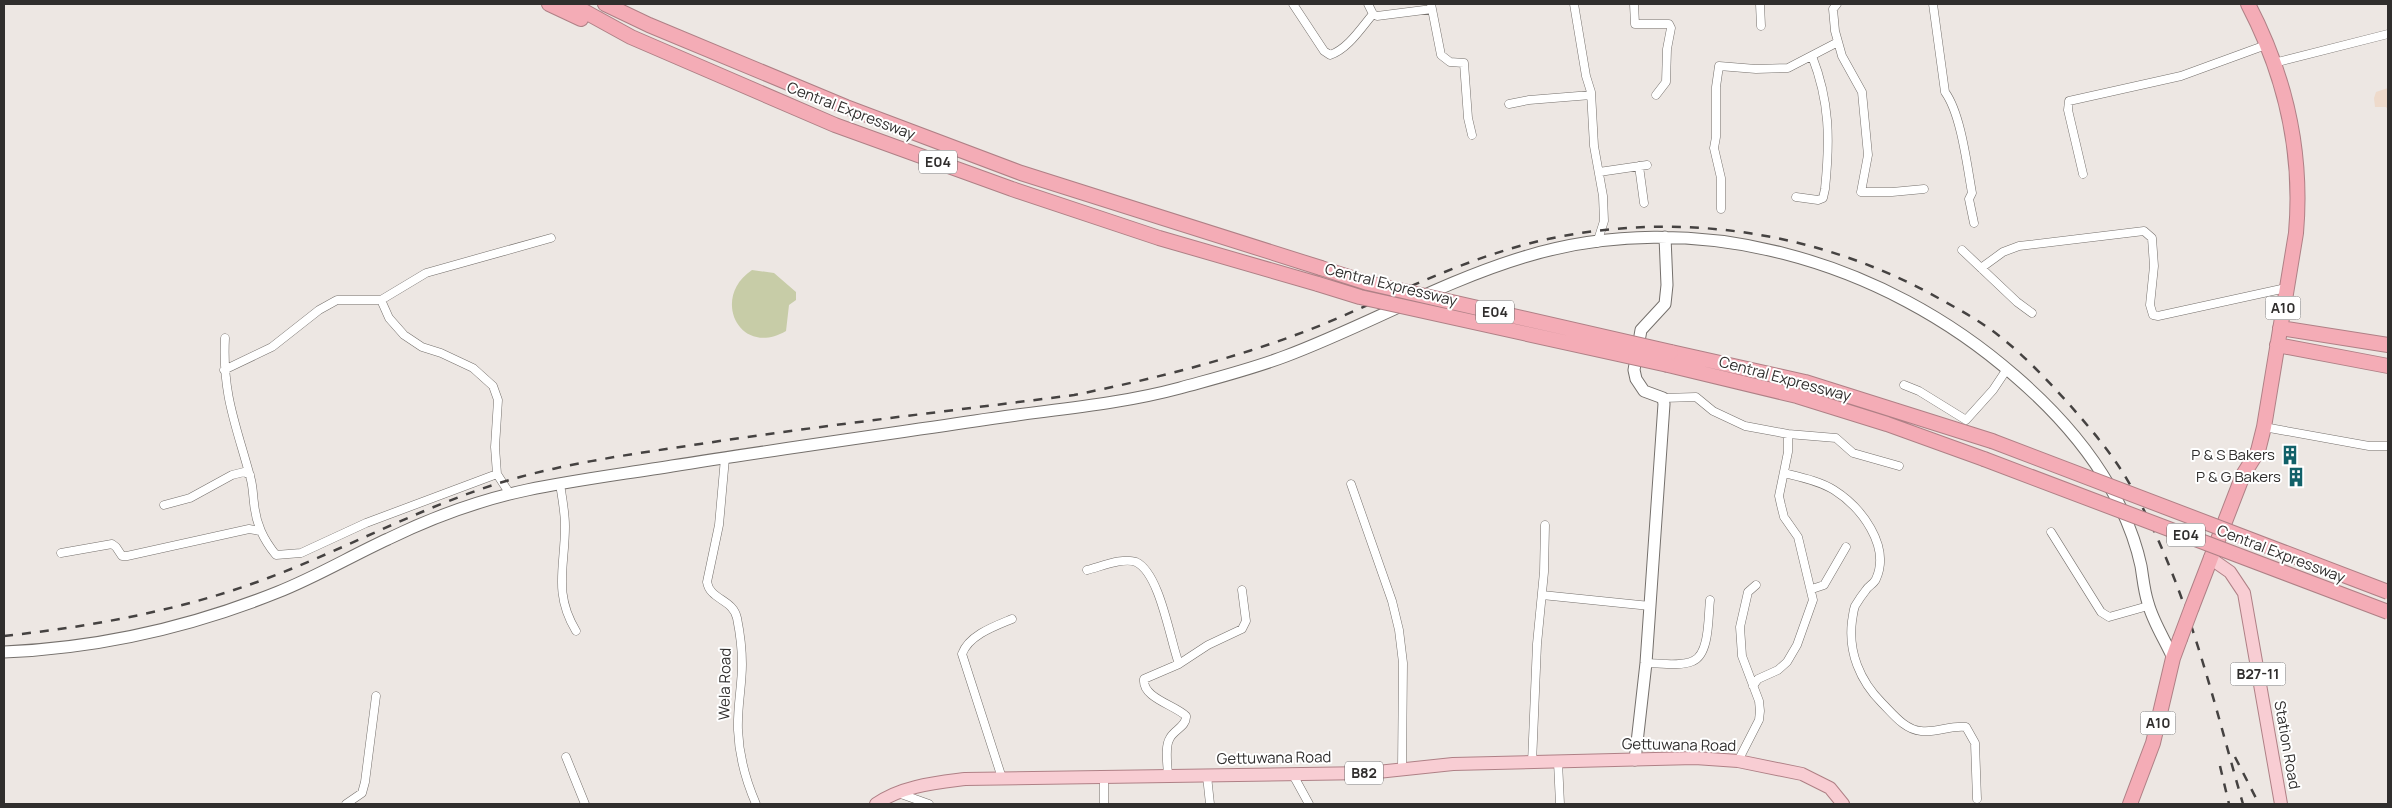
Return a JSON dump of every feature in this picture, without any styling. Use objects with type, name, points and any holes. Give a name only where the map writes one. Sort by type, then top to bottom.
[{"type":"highway","points":[[550,4],[611,34],[631,37]]},
{"type":"highway","name":"Central Expressway","points":[[571,4],[631,37],[835,125],[1159,238],[1360,297],[1670,359],[1805,382],[1992,441],[2388,592]]},
{"type":"highway","name":"Central Expressway","points":[[605,4],[648,25],[846,107],[1021,173],[1368,283],[1670,359],[1887,424],[2388,612]]},
{"type":"highway","name":"A10","points":[[2130,804],[2153,743],[2173,658],[2243,475],[2258,451],[2264,427],[2296,233],[2298,173],[2288,109],[2274,63],[2248,4]]},
{"type":"highway","points":[[2280,328],[2388,345]]},
{"type":"highway","points":[[2278,345],[2388,366]]},
{"type":"main road","name":"Station Road","points":[[2210,558],[2230,572],[2244,593],[2281,804]]},
{"type":"main road","name":"Gettuwana Road","points":[[876,804],[896,792],[939,782],[1002,778],[1368,773],[1453,764],[1695,758],[1738,761],[1783,769],[1815,779],[1830,788],[1844,804]]},
{"type":"street","points":[[1293,4],[1324,51],[1330,55],[1337,53],[1373,14]]},
{"type":"street","points":[[1368,4],[1373,14],[1377,16],[1401,14],[1432,6],[1441,55],[1450,62],[1464,63],[1468,118],[1472,135]]},
{"type":"street","points":[[1574,4],[1591,96],[1594,146],[1599,172],[1604,221],[1597,243]]},
{"type":"street","points":[[1634,4],[1635,24],[1669,24],[1671,28],[1667,49],[1666,82],[1656,95]]},
{"type":"street","points":[[1760,4],[1761,26]]},
{"type":"street","points":[[1838,4],[1833,8],[1838,42],[1848,70],[1862,92],[1868,155],[1861,192],[1924,189]]},
{"type":"street","points":[[1933,4],[1945,92],[1951,100],[1966,160],[1972,193],[1969,199],[1974,223]]},
{"type":"street","points":[[2274,63],[2388,34]]},
{"type":"street","points":[[1721,209],[1721,178],[1714,148],[1716,137],[1716,87],[1719,66],[1756,69],[1788,68],[1838,42]]},
{"type":"street","points":[[2083,174],[2068,110],[2069,101],[2181,76],[2266,45]]},
{"type":"street","points":[[1796,197],[1818,200],[1823,198],[1826,188],[1829,150],[1828,118],[1823,91],[1812,56]]},
{"type":"street","points":[[1509,104],[1529,100],[1591,96]]},
{"type":"street","points":[[1599,172],[1643,166],[1644,203]]},
{"type":"street","points":[[1981,268],[2004,252],[2019,246],[2144,231],[2152,238],[2154,266],[2150,305],[2153,315],[2158,316],[2286,288]]},
{"type":"street","points":[[1665,237],[1667,285],[1665,304],[1641,330],[1634,370],[1636,379],[1644,391],[1663,398],[1696,397],[1713,411],[1745,426],[1788,434],[1836,438],[1853,452],[1899,466]]},
{"type":"street","points":[[4,652],[81,646],[192,622],[282,591],[405,531],[510,494],[560,484],[725,458],[980,420],[1095,406],[1164,392],[1229,375],[1289,355],[1437,290],[1507,263],[1558,248],[1665,237],[1722,242],[1757,248],[1810,260],[1868,281],[1956,330],[2007,369],[2061,421],[2090,456],[2108,483],[2122,508],[2135,544],[2148,606],[2173,658]]},
{"type":"street","points":[[224,370],[272,347],[319,310],[338,300],[381,300],[426,273],[551,238]]},
{"type":"street","points":[[1962,250],[2016,302],[2032,313]]},
{"type":"street","points":[[381,300],[390,318],[404,335],[422,347],[441,352],[473,368],[493,386],[498,400],[495,447],[497,474],[510,494]]},
{"type":"street","points":[[225,338],[224,370],[234,425],[250,474],[260,531],[276,555],[302,553],[381,516],[497,474]]},
{"type":"street","points":[[1904,385],[1919,391],[1966,420],[1993,390],[2007,369]]},
{"type":"street","points":[[1635,760],[1646,663],[1662,460],[1663,398]]},
{"type":"street","points":[[2264,427],[2369,446],[2388,446]]},
{"type":"street","points":[[1753,686],[1758,680],[1778,670],[1787,662],[1797,645],[1813,600],[1812,589],[1807,580],[1798,538],[1782,512],[1779,496],[1788,452],[1788,434]]},
{"type":"street","name":"Wela Road","points":[[725,458],[719,525],[707,582],[708,589],[712,594],[729,604],[735,611],[737,618],[742,662],[738,711],[739,744],[746,778],[756,804]]},
{"type":"street","points":[[164,505],[190,498],[232,475],[244,472],[250,474]]},
{"type":"street","points":[[1784,472],[1833,490],[1850,503],[1865,519],[1876,540],[1880,557],[1876,580],[1866,589],[1854,608],[1851,632],[1852,649],[1860,673],[1870,691],[1906,726],[1921,732],[1958,726],[1966,728],[1975,743],[1977,799]]},
{"type":"street","points":[[560,484],[565,523],[560,582],[568,617],[576,631]]},
{"type":"street","points":[[1351,484],[1392,601],[1399,630],[1403,663],[1402,770]]},
{"type":"street","points":[[1532,763],[1545,525]]},
{"type":"street","points":[[61,553],[112,544],[122,556],[127,556],[249,529],[260,531]]},
{"type":"street","points":[[2051,532],[2101,612],[2109,616],[2148,606]]},
{"type":"street","points":[[1812,589],[1824,585],[1846,547]]},
{"type":"street","points":[[1087,570],[1126,561],[1136,562],[1142,567],[1158,589],[1179,664]]},
{"type":"street","points":[[1738,761],[1758,720],[1760,711],[1742,656],[1740,627],[1748,592],[1756,585]]},
{"type":"street","points":[[1168,777],[1168,742],[1170,736],[1184,723],[1186,716],[1152,694],[1144,683],[1144,679],[1149,675],[1179,664],[1208,645],[1242,629],[1246,621],[1242,590]]},
{"type":"street","points":[[1542,595],[1650,606]]},
{"type":"street","points":[[1646,663],[1684,663],[1693,661],[1700,656],[1705,646],[1710,600]]},
{"type":"street","points":[[1002,778],[962,654],[964,649],[978,635],[1012,619]]},
{"type":"street","points":[[346,804],[362,793],[376,696]]},
{"type":"street","points":[[566,757],[585,804]]},
{"type":"street","points":[[1558,762],[1560,804]]},
{"type":"street","points":[[1292,773],[1310,804]]},
{"type":"street","points":[[1207,776],[1210,804]]},
{"type":"street","points":[[1104,777],[1104,804]]},
{"type":"street","points":[[896,792],[929,804]]},
{"type":"shaded area","points":[[2388,88],[2388,110],[2386,107],[2375,107],[2374,98],[2376,92]]},
{"type":"green space","points":[[752,270],[774,273],[796,292],[796,300],[789,305],[786,331],[770,337],[755,337],[744,331],[736,321],[732,309],[733,295],[740,282]]},
{"type":"railway","points":[[4,636],[105,622],[204,599],[268,578],[455,498],[542,471],[610,458],[747,437],[1074,395],[1104,389],[1193,367],[1309,330],[1449,270],[1506,250],[1535,242],[1587,232],[1639,227],[1691,227],[1743,232],[1794,242],[1844,256],[1893,275],[1940,299],[1984,325],[2017,351],[2044,377],[2106,448],[2119,466],[2146,514],[2180,594],[2207,678],[2243,804]]},
{"type":"railway","points":[[2235,757],[2259,804]]},
{"type":"railway","points":[[2220,766],[2229,804]]},
{"type":"place","name":"P & S Bakers","points":[[2290,455]]},
{"type":"place","name":"P & G Bakers","points":[[2296,477]]}]
